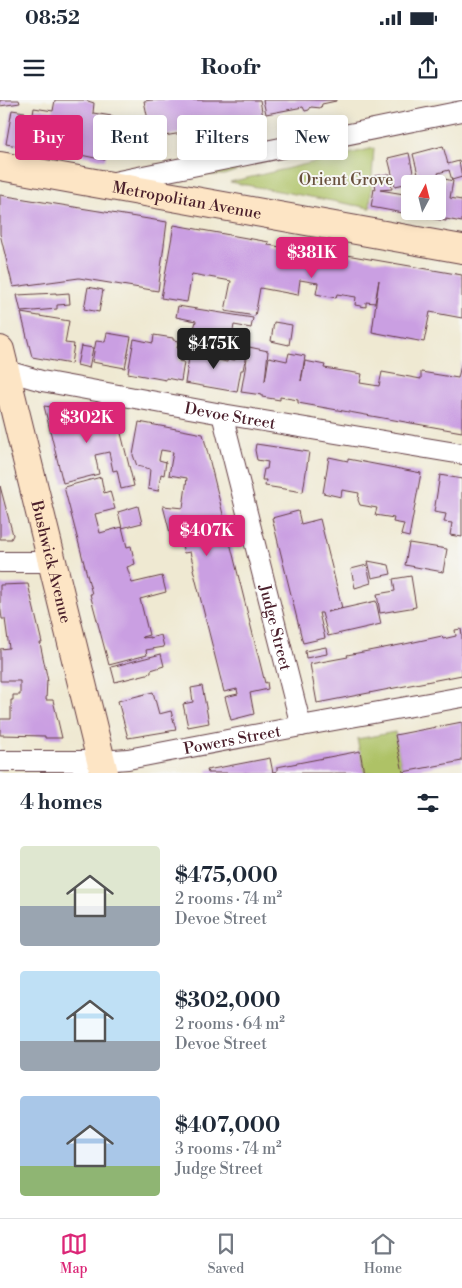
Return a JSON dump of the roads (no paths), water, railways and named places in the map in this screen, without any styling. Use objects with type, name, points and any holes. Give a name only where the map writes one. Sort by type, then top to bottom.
[{"type":"main road","name":"Metropolitan Avenue","points":[[0,166],[462,249]]},
{"type":"main road","name":"Bushwick Avenue","points":[[2,363],[102,767]]},
{"type":"street","points":[[103,184],[462,111]]},
{"type":"street","name":"Devoe Street","points":[[2,363],[42,381],[222,414],[462,454]]},
{"type":"street","name":"Judge Street","points":[[222,414],[301,726]]},
{"type":"street","points":[[0,562],[51,562]]},
{"type":"street","name":"Powers Street","points":[[0,761],[102,767],[128,758],[462,697]]},
{"type":"park label","name":"Orient Grove","points":[[346,179]]}]
